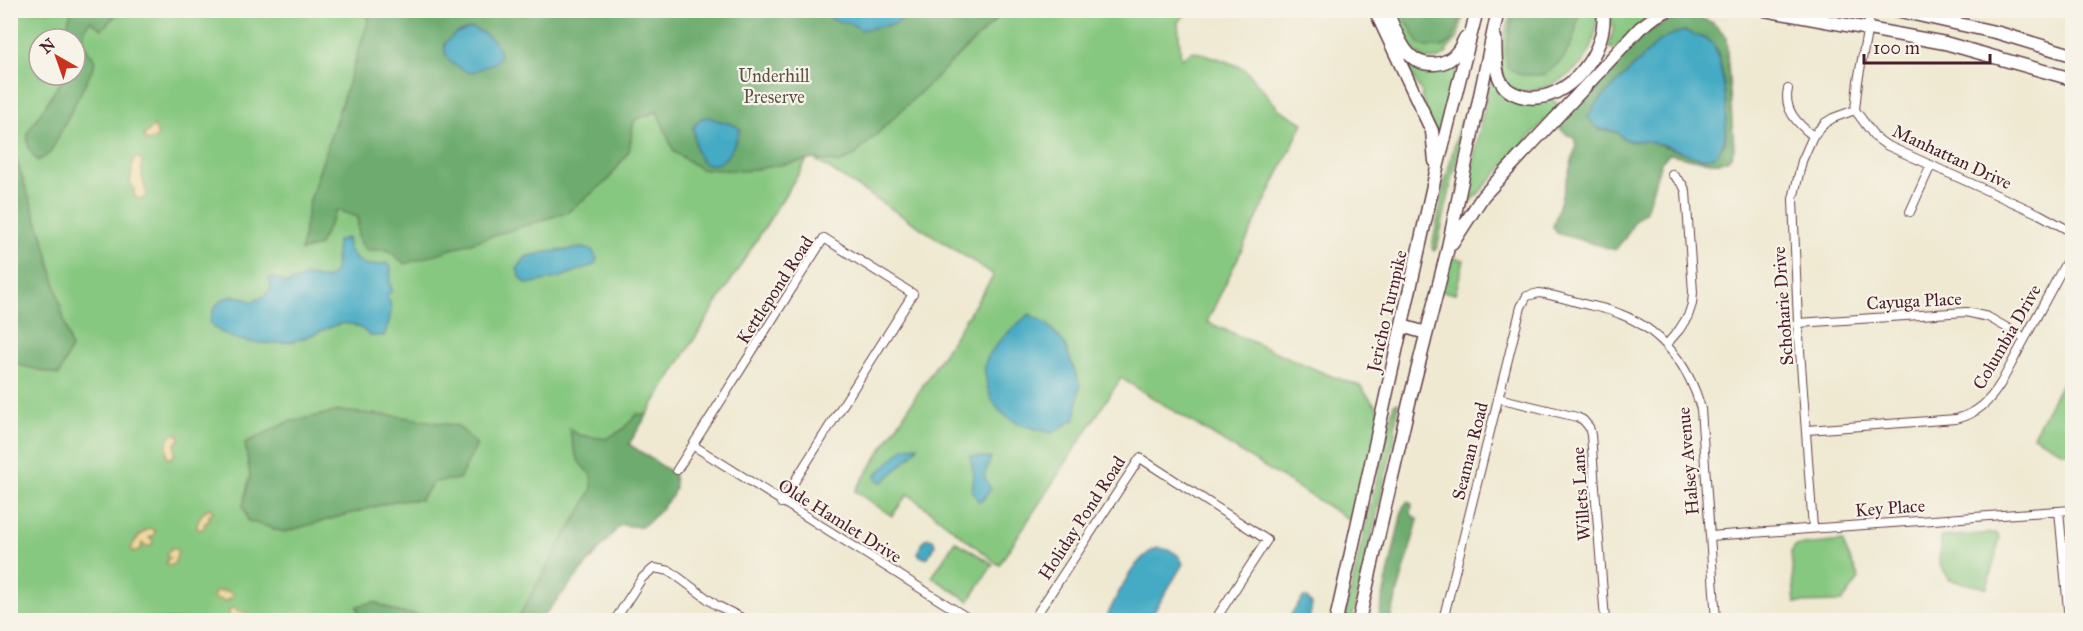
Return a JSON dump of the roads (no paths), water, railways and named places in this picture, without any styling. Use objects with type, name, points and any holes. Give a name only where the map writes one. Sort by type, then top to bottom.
[{"type":"main road","points":[[1375,10],[1432,131],[1436,172]]},
{"type":"main road","points":[[1386,10],[1406,51],[1413,58],[1427,64],[1439,64],[1458,52],[1476,14]]},
{"type":"main road","points":[[1359,621],[1447,252],[1497,10]]},
{"type":"main road","points":[[1494,25],[1498,76],[1515,95],[1530,97],[1554,92],[1568,84],[1586,67],[1601,37],[1604,26],[1603,10]]},
{"type":"main road","points":[[1447,252],[1483,196],[1640,28],[1668,10]]},
{"type":"main road","points":[[1765,10],[1945,43],[2073,79]]},
{"type":"main road","points":[[1896,10],[1999,33],[2073,55]]},
{"type":"main road","name":"Jericho Turnpike","points":[[1336,621],[1436,172],[1476,14]]},
{"type":"main road","points":[[1402,326],[1426,333]]},
{"type":"street","points":[[1855,110],[1871,10]]},
{"type":"street","points":[[1788,89],[1786,99],[1793,116],[1813,136]]},
{"type":"street","name":"Schoharie Drive","points":[[1813,528],[1798,323],[1793,199],[1802,161],[1813,136],[1833,118],[1855,110]]},
{"type":"street","name":"Manhattan Drive","points":[[1855,110],[1875,137],[1886,145],[2039,214],[2073,232]]},
{"type":"street","points":[[1910,212],[1931,165]]},
{"type":"street","points":[[1666,345],[1688,316],[1693,292],[1686,192],[1683,185],[1672,174]]},
{"type":"street","name":"Kettlepond Road","points":[[677,471],[824,237],[913,294],[781,503]]},
{"type":"street","name":"Columbia Drive","points":[[1807,430],[1945,420],[1967,416],[1980,409],[1990,400],[2073,251]]},
{"type":"street","name":"Halsey Avenue","points":[[1534,294],[1545,294],[1619,313],[1639,322],[1666,345],[1692,381],[1701,410],[1716,621]]},
{"type":"street","name":"Seaman Road","points":[[1443,621],[1523,300],[1534,294]]},
{"type":"street","name":"Cayuga Place","points":[[1798,323],[1966,312],[1988,317],[2025,338]]},
{"type":"street","name":"Willets Lane","points":[[1498,398],[1576,417],[1583,420],[1589,427],[1605,621]]},
{"type":"street","name":"Olde Hamlet Drive","points":[[694,446],[971,621]]},
{"type":"street","name":"Holiday Pond Road","points":[[1033,621],[1140,458],[1267,540],[1215,621]]},
{"type":"street","name":"Key Place","points":[[1710,536],[2073,510]]},
{"type":"street","points":[[2060,511],[2069,621]]},
{"type":"street","points":[[615,621],[642,578],[654,568],[670,571],[716,605],[746,621]]},
{"type":"water","points":[[825,11],[912,11],[895,24],[860,30],[851,24],[832,19]]},
{"type":"water","points":[[472,28],[490,38],[500,55],[496,62],[470,73],[448,59],[445,43],[456,33]]},
{"type":"water","points":[[1685,31],[1712,42],[1716,52],[1726,102],[1725,137],[1720,149],[1712,157],[1700,158],[1665,145],[1627,140],[1617,132],[1600,129],[1594,125],[1588,117],[1596,104],[1658,42]]},
{"type":"water","points":[[709,117],[733,124],[740,129],[729,153],[715,164],[706,164],[700,158],[696,149],[693,128],[701,118]]},
{"type":"water","points":[[347,238],[351,252],[359,261],[372,265],[386,263],[391,267],[392,291],[387,295],[391,305],[390,316],[384,336],[370,336],[362,329],[347,323],[332,326],[296,340],[256,343],[230,337],[210,323],[215,308],[225,299],[237,296],[252,302],[265,296],[271,288],[269,278],[279,279],[286,284],[307,276],[327,279],[335,272],[337,241]]},
{"type":"water","points":[[582,248],[592,250],[597,259],[594,265],[558,278],[527,284],[520,277],[517,269],[526,257]]},
{"type":"water","points":[[1029,314],[1047,324],[1064,343],[1080,385],[1075,419],[1052,433],[1017,423],[1000,411],[989,392],[984,370],[986,361],[994,348]]},
{"type":"water","points":[[918,446],[912,455],[883,482],[877,481],[876,475],[905,447]]},
{"type":"water","points":[[970,456],[991,458],[984,476],[991,489],[979,502],[972,491],[974,474]]},
{"type":"water","points":[[929,538],[934,541],[935,545],[928,557],[924,558],[919,555],[918,551],[925,539]]},
{"type":"water","points":[[1158,548],[1173,552],[1183,564],[1149,620],[1105,620],[1133,569],[1149,553]]},
{"type":"water","points":[[1303,598],[1307,598],[1312,604],[1309,620],[1287,620]]},
{"type":"park label","name":"Underhill Preserve","points":[[774,86]]}]
